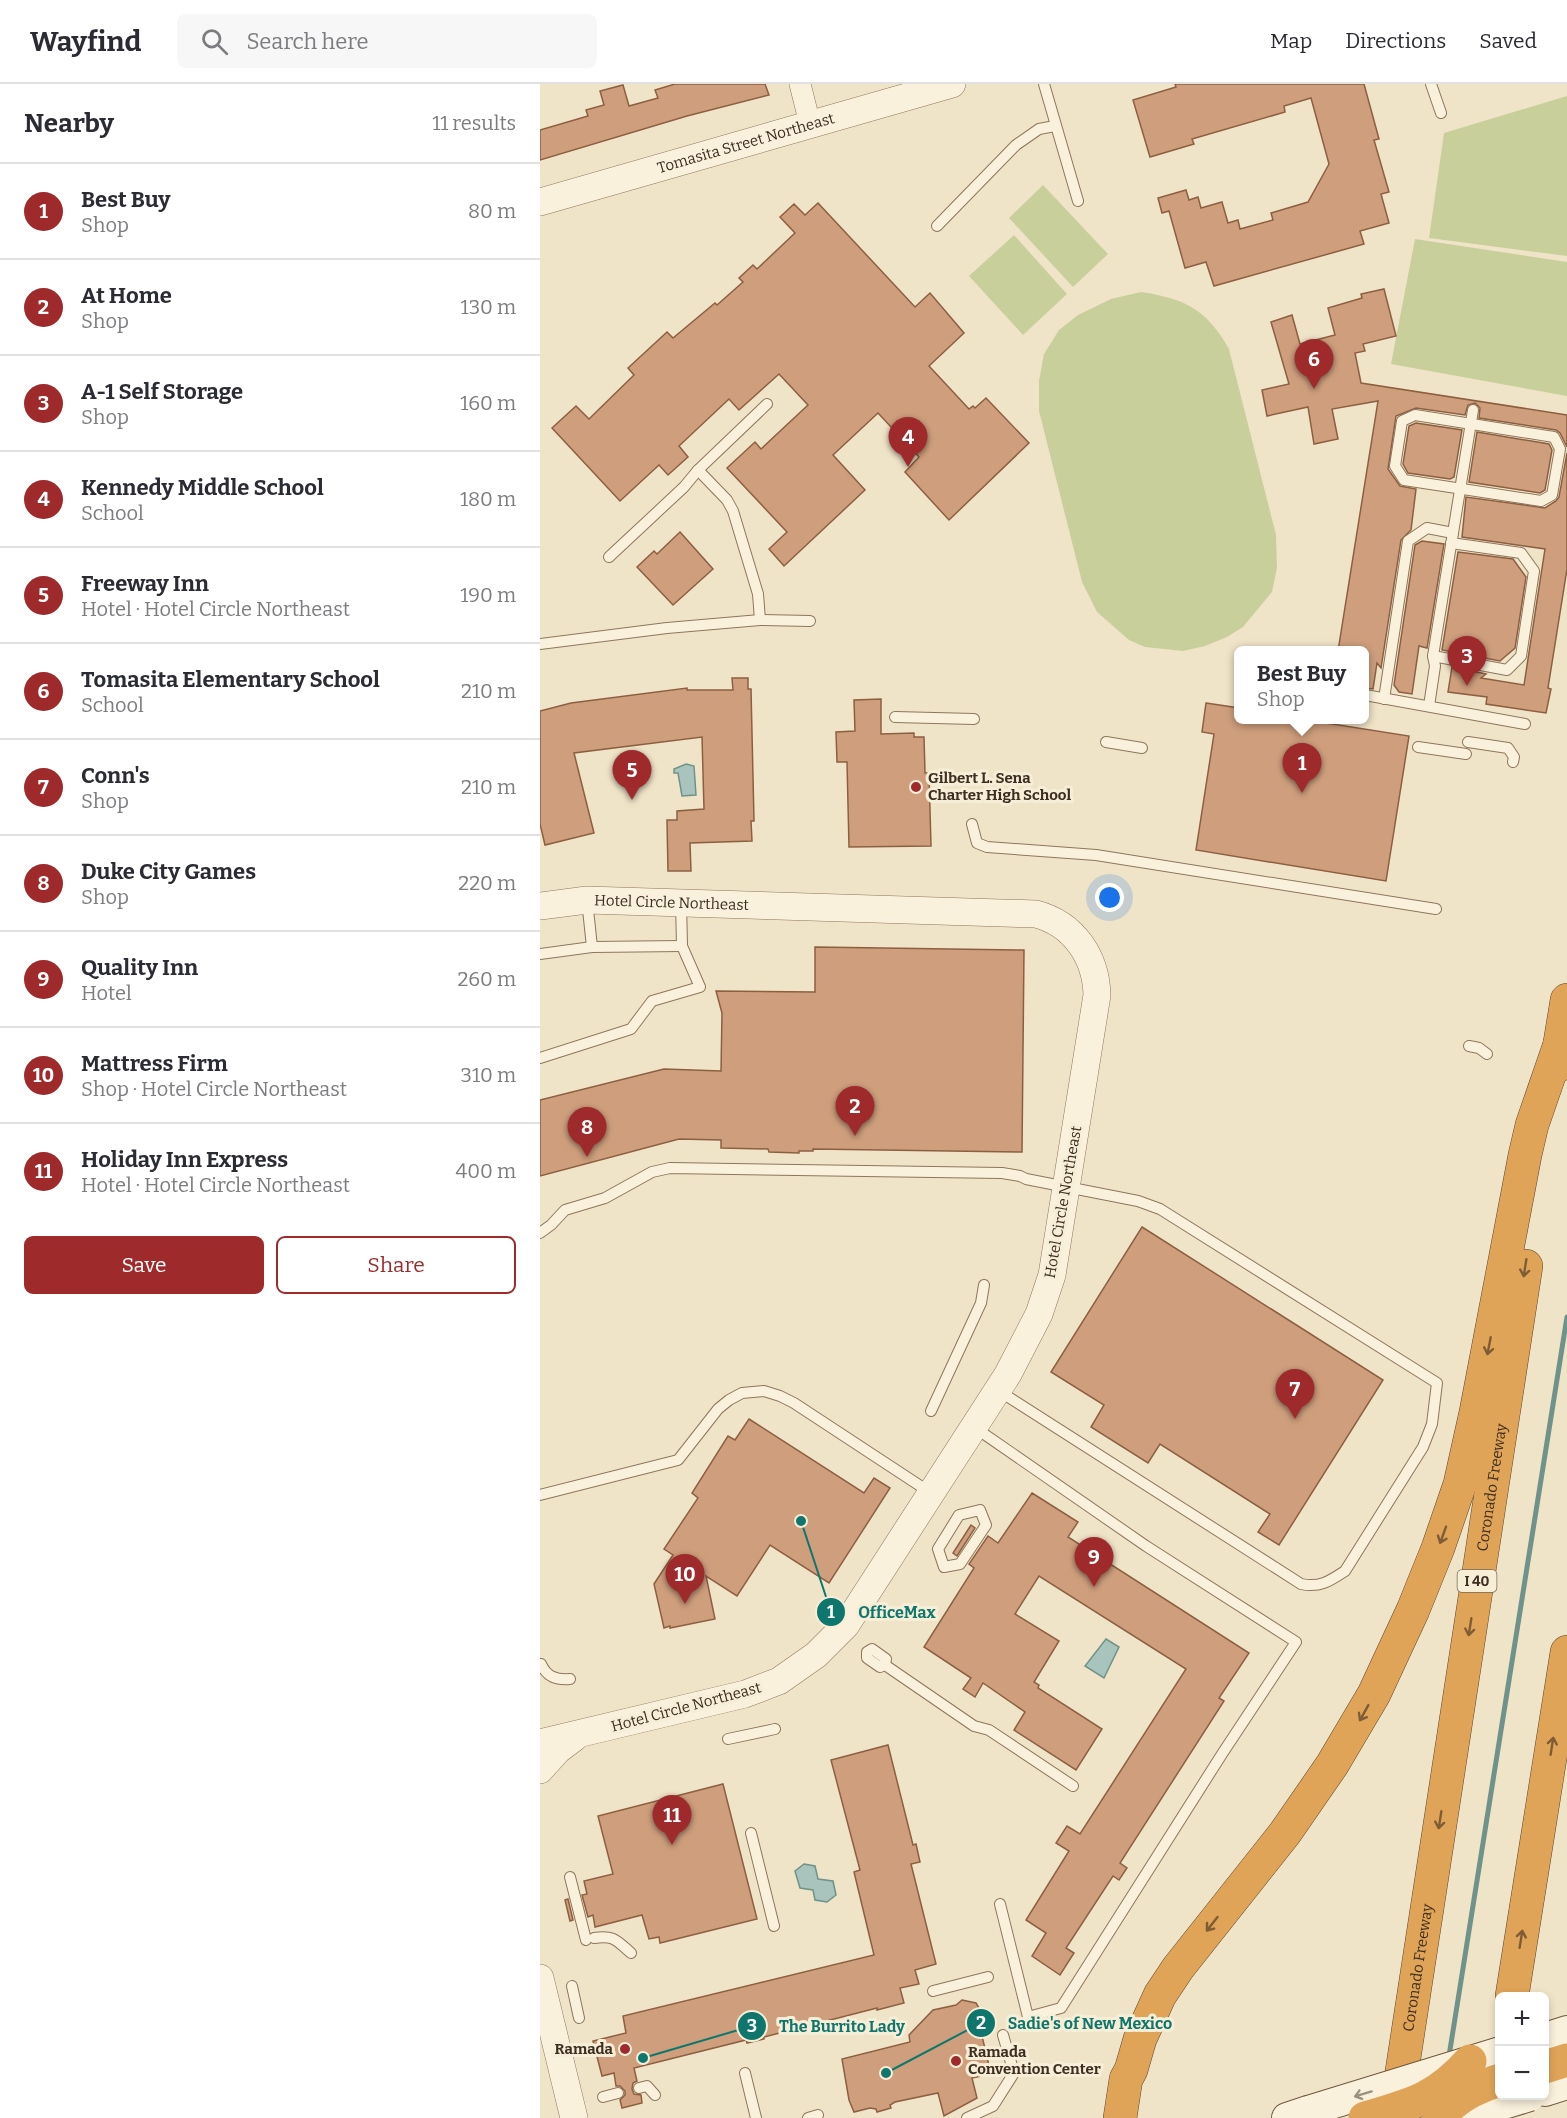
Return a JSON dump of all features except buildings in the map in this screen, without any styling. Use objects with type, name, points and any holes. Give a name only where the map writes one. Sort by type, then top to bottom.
[{"type":"highway","name":"Coronado Freeway","points":[[1394,2118],[1567,1000]]},
{"type":"highway","points":[[1120,2118],[1123,2090],[1143,2031],[1168,1981],[1285,1833],[1332,1765],[1374,1694],[1413,1610],[1460,1484],[1525,1155],[1535,1115],[1560,1044]]},
{"type":"highway","points":[[1513,1992],[1567,1652]]},
{"type":"highway","points":[[1549,2066],[1567,2060]]},
{"type":"highway","points":[[1365,2118],[1428,2096],[1451,2081],[1490,2062],[1492,2118]]},
{"type":"highway","points":[[1129,2118],[1131,2070]]},
{"type":"highway","points":[[1439,2118],[1471,2092],[1495,2082]]},
{"type":"main road","points":[[1549,2037],[1567,2031]]},
{"type":"main road","points":[[1298,2115],[1490,2062]]},
{"type":"main road","points":[[1549,2090],[1567,2084]]},
{"type":"main road","points":[[1457,2118],[1517,2100]]},
{"type":"street","points":[[800,84],[810,124]]},
{"type":"street","name":"Tomasita Street Northeast","points":[[540,202],[952,84]]},
{"type":"street","name":"Hotel Circle Northeast","points":[[540,906],[587,900],[1036,914],[1054,920],[1077,939],[1090,959],[1097,982],[1097,995],[1052,1275],[1039,1314],[997,1390],[846,1626],[816,1655],[779,1681],[745,1694],[540,1743]]},
{"type":"street","points":[[540,1724],[582,1733]]},
{"type":"street","points":[[540,1770],[558,1750],[582,1733]]},
{"type":"street","points":[[540,1978],[574,2118]]},
{"type":"lane","points":[[1044,84],[1077,201]]},
{"type":"lane","points":[[1431,84],[1441,113]]},
{"type":"lane","points":[[937,226],[1016,145],[1039,129],[1055,126]]},
{"type":"lane","points":[[609,557],[684,487],[698,470],[766,404]]},
{"type":"lane","points":[[1429,706],[1435,666],[1433,657],[1473,410]]},
{"type":"lane","points":[[1415,415],[1554,437],[1560,449],[1552,495],[1541,501],[1460,488],[1404,480],[1395,466],[1402,421],[1415,415]]},
{"type":"lane","points":[[698,470],[727,500],[734,511],[758,594],[760,620]]},
{"type":"lane","points":[[1384,699],[1408,541],[1426,528],[1452,538],[1521,553],[1534,571],[1521,656],[1507,670],[1433,657]]},
{"type":"lane","points":[[540,645],[616,634],[760,620],[810,621]]},
{"type":"lane","points":[[1369,696],[1525,724]]},
{"type":"lane","points":[[895,717],[974,719]]},
{"type":"lane","points":[[1106,742],[1142,748]]},
{"type":"lane","points":[[1468,742],[1508,748],[1514,757],[1514,762]]},
{"type":"lane","points":[[1418,747],[1466,754]]},
{"type":"lane","points":[[972,824],[978,843],[981,846],[995,849],[1096,855],[1436,909]]},
{"type":"lane","points":[[587,900],[592,947]]},
{"type":"lane","points":[[540,1058],[631,1029],[652,1000],[700,987],[682,946],[681,902]]},
{"type":"lane","points":[[540,954],[592,947],[682,946]]},
{"type":"lane","points":[[1469,1046],[1479,1048],[1487,1054]]},
{"type":"lane","points":[[540,1233],[565,1210],[605,1198],[652,1172],[670,1168],[1002,1173],[1138,1201],[1170,1214],[1437,1383],[1429,1434],[1424,1447],[1345,1571],[1326,1584],[1310,1586],[1301,1584],[997,1390]]},
{"type":"lane","points":[[931,1411],[981,1303],[984,1286]]},
{"type":"lane","points":[[540,1495],[678,1461],[724,1405],[742,1393],[755,1390],[780,1396],[794,1403],[931,1493]]},
{"type":"lane","points":[[974,1427],[1146,1546],[1296,1642],[1061,2008],[1028,2017],[1000,1904]]},
{"type":"lane","points":[[980,1510],[986,1525],[960,1564],[944,1567],[938,1549],[959,1515],[980,1510]]},
{"type":"lane","points":[[541,1664],[546,1673],[551,1676],[570,1679]]},
{"type":"lane","points":[[885,1665],[974,1726],[989,1730],[1073,1786]]},
{"type":"lane","points":[[728,1739],[775,1729]]},
{"type":"lane","points":[[751,1833],[774,1926]]},
{"type":"lane","points":[[570,1876],[590,1939],[607,1936],[617,1940],[631,1953]]},
{"type":"lane","points":[[933,1991],[988,1977]]},
{"type":"lane","points":[[572,1986],[579,2018]]},
{"type":"lane","points":[[967,2118],[993,2106],[1014,2073],[1003,2035]]},
{"type":"lane","points":[[745,2073],[756,2118]]},
{"type":"lane","points":[[639,2088],[647,2086],[655,2095]]},
{"type":"lane","points":[[603,2097],[618,2093]]},
{"type":"green space","points":[[1567,96],[1567,256],[1429,238],[1444,133]]},
{"type":"green space","points":[[1043,185],[1108,254],[1073,287],[1009,218]]},
{"type":"green space","points":[[1014,235],[1067,294],[1023,335],[969,276]]},
{"type":"green space","points":[[1415,239],[1567,262],[1567,396],[1391,364]]},
{"type":"green space","points":[[1141,292],[1170,298],[1193,308],[1212,324],[1229,349],[1276,535],[1277,568],[1272,592],[1243,627],[1205,646],[1183,651],[1145,647],[1129,640],[1097,612],[1082,582],[1039,411],[1039,381],[1044,354],[1059,330],[1078,315],[1111,299]]},
{"type":"water","points":[[686,764],[694,766],[696,795],[682,796],[678,773],[674,773],[674,769]]},
{"type":"water","points":[[1106,1639],[1119,1647],[1104,1678],[1085,1666]]},
{"type":"water","points":[[804,1864],[815,1866],[818,1879],[833,1881],[836,1895],[827,1902],[815,1900],[813,1890],[800,1888],[795,1871]]},
{"type":"waterway","points":[[1449,2056],[1567,1317]]},
{"type":"place","name":"Tomasita Elementary School","points":[[1314,389]]},
{"type":"place","name":"Kennedy Middle School","points":[[908,467]]},
{"type":"place","name":"A-1 Self Storage","points":[[1467,686]]},
{"type":"place","name":"Gilbert L. Sena Charter High School","points":[[916,787]]},
{"type":"place","name":"Best Buy","points":[[1302,793]]},
{"type":"place","name":"Freeway Inn","points":[[632,800]]},
{"type":"place","name":"At Home","points":[[855,1136]]},
{"type":"place","name":"Duke City Games","points":[[587,1157]]},
{"type":"place","name":"Conn's","points":[[1295,1419]]},
{"type":"place","name":"OfficeMax","points":[[801,1521]]},
{"type":"place","name":"Quality Inn","points":[[1094,1587]]},
{"type":"place","name":"Mattress Firm","points":[[685,1604]]},
{"type":"place","name":"Holiday Inn Express","points":[[672,1845]]},
{"type":"place","name":"Ramada","points":[[625,2049]]},
{"type":"place","name":"The Burrito Lady","points":[[643,2058]]},
{"type":"place","name":"Ramada Convention Center","points":[[956,2061]]},
{"type":"place","name":"Sadie's of New Mexico","points":[[886,2073]]}]
